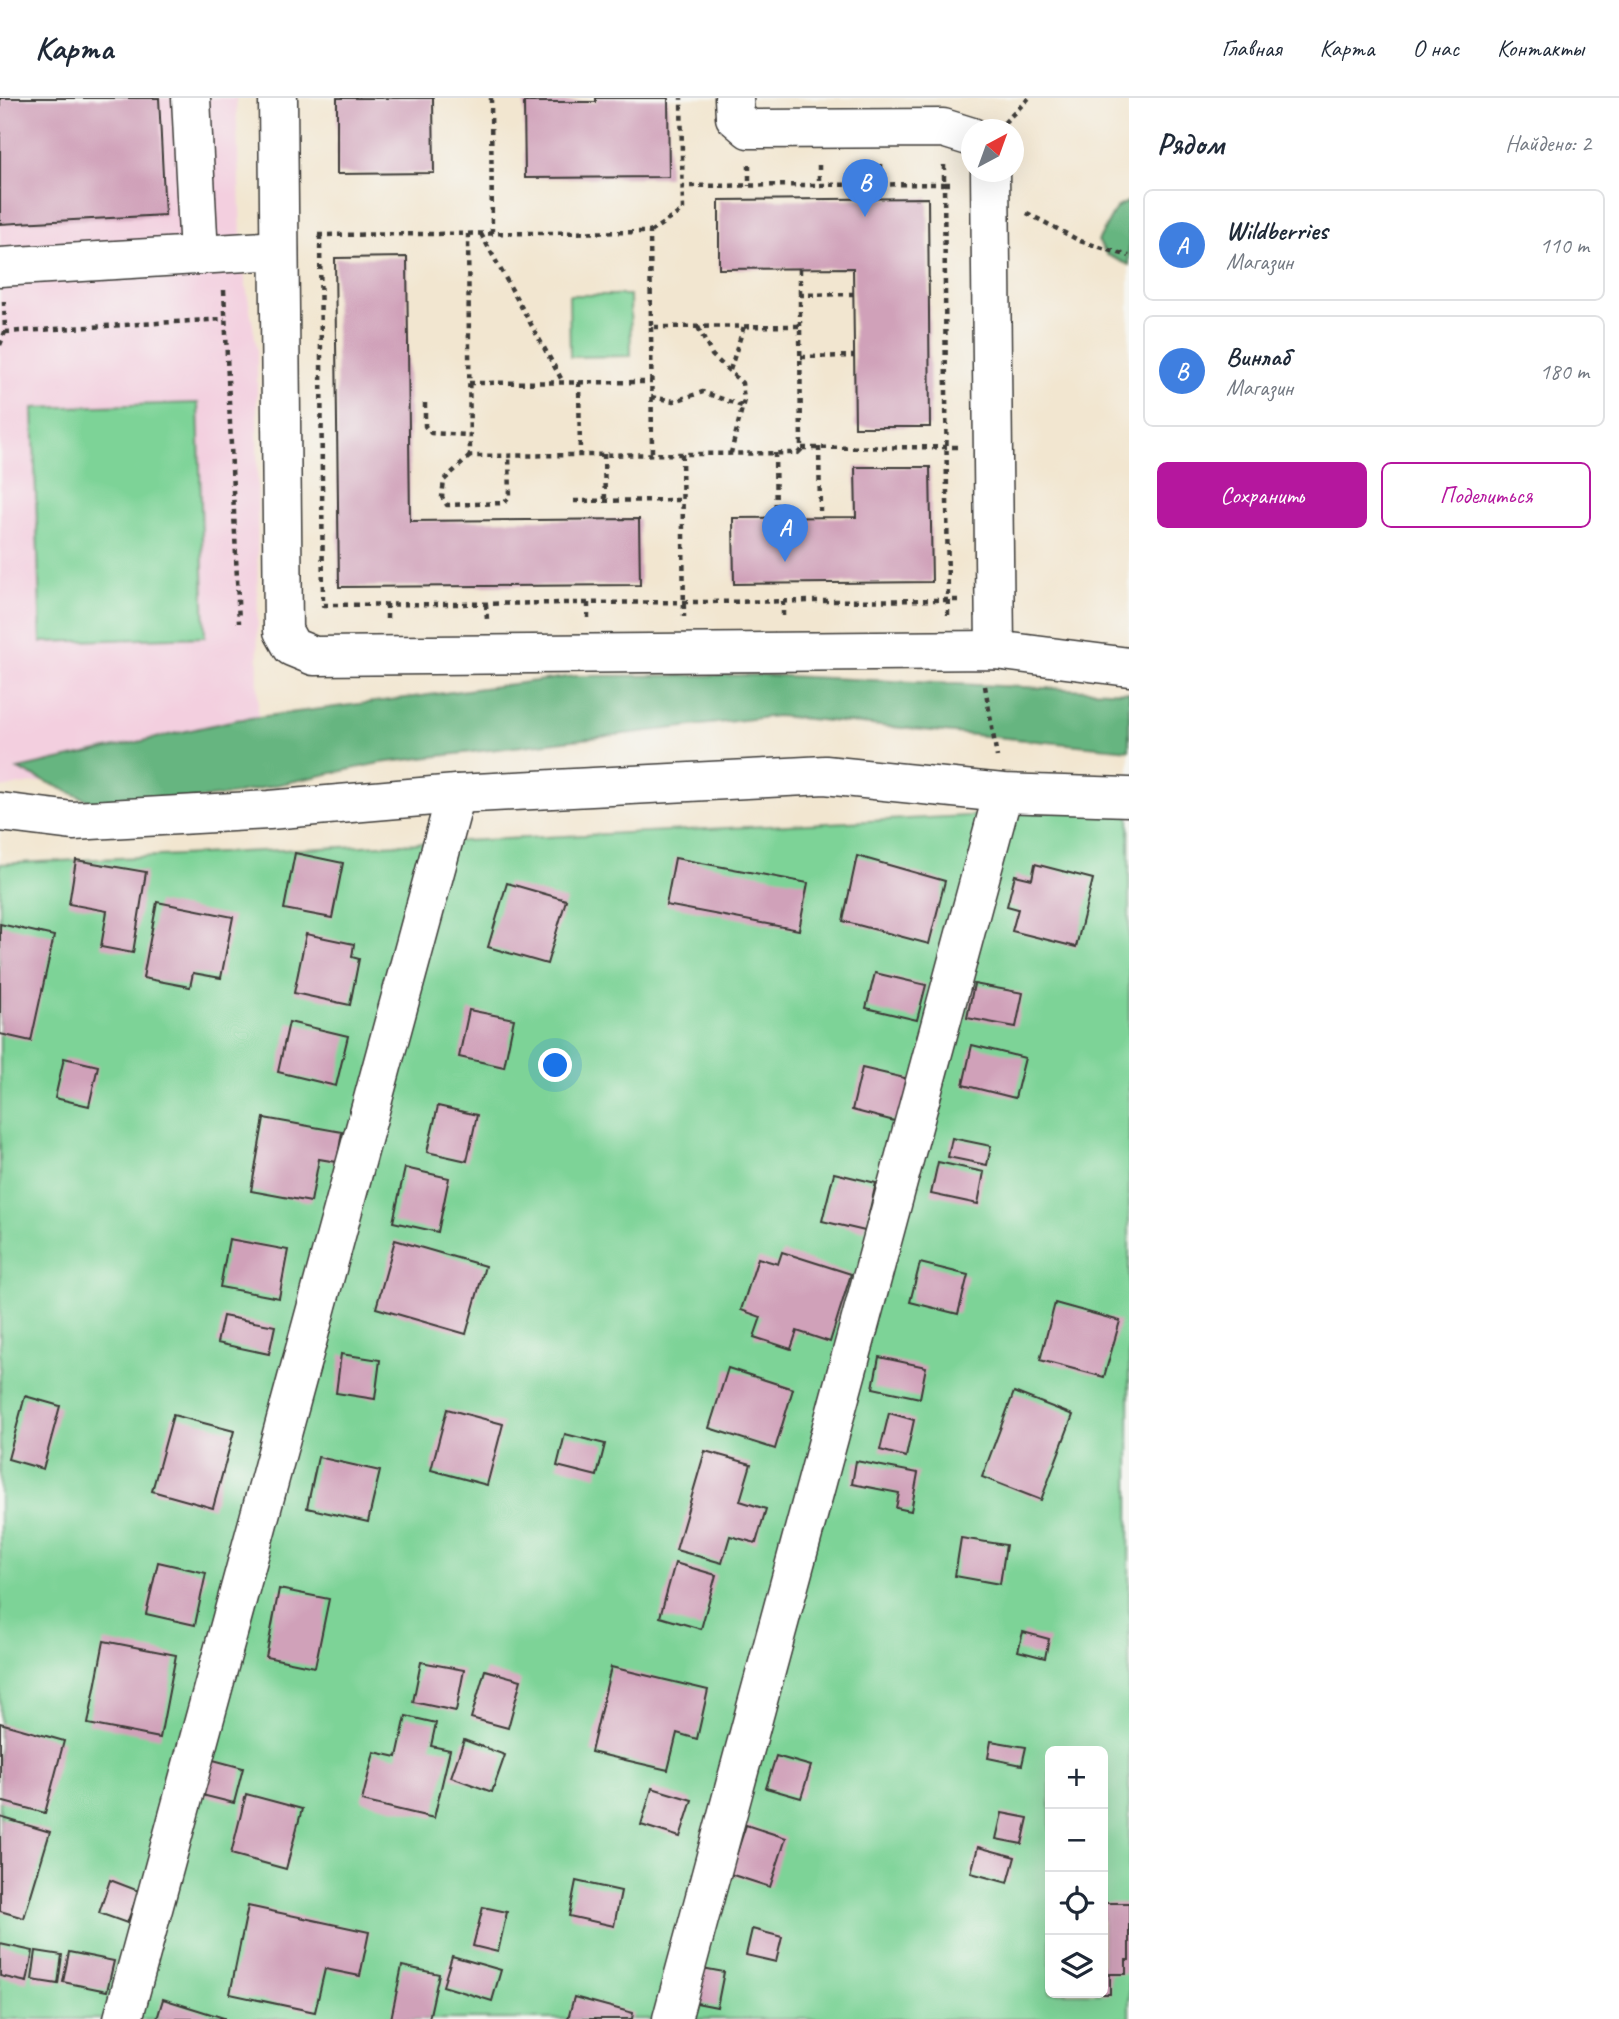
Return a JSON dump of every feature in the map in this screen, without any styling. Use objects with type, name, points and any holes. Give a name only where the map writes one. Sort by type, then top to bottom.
[{"type":"street","points":[[191,98],[211,255]]},
{"type":"street","points":[[278,98],[283,631],[292,647],[301,653],[314,656],[987,651],[1129,667]]},
{"type":"street","points":[[734,98],[735,117],[749,129],[943,128],[961,133]]},
{"type":"street","points":[[987,651],[990,182]]},
{"type":"street","points":[[1,267],[279,250]]},
{"type":"street","points":[[0,812],[73,821],[269,810],[456,794],[825,775],[1003,793],[1129,797]]},
{"type":"street","points":[[672,2019],[1003,793]]},
{"type":"street","points":[[123,2019],[456,794]]},
{"type":"path","points":[[491,98],[492,233]]},
{"type":"path","points":[[336,235],[650,232],[682,212],[681,98]]},
{"type":"path","points":[[1009,119],[1029,98]]},
{"type":"path","points":[[990,182],[1080,241],[1129,256]]},
{"type":"path","points":[[320,235],[323,605],[948,600],[944,184],[682,186]]},
{"type":"path","points":[[650,232],[652,454]]},
{"type":"path","points":[[468,234],[470,456]]},
{"type":"path","points":[[481,234],[564,382]]},
{"type":"path","points":[[211,255],[225,318],[239,623]]},
{"type":"path","points":[[0,345],[5,332],[1,267]]},
{"type":"path","points":[[509,455],[510,497],[505,503],[447,505],[442,497],[444,480],[470,456],[509,455],[580,454],[798,453],[802,448],[800,269]]},
{"type":"path","points":[[800,295],[853,294]]},
{"type":"path","points":[[5,332],[225,318]]},
{"type":"path","points":[[730,370],[744,326]]},
{"type":"path","points":[[651,327],[800,326]]},
{"type":"path","points":[[698,327],[712,355],[741,383],[742,406],[731,453]]},
{"type":"path","points":[[801,357],[854,356]]},
{"type":"path","points":[[579,382],[580,454]]},
{"type":"path","points":[[469,383],[652,382]]},
{"type":"path","points":[[652,397],[674,401],[703,392],[742,406]]},
{"type":"path","points":[[425,403],[425,426],[431,433],[470,435]]},
{"type":"path","points":[[819,447],[820,511]]},
{"type":"path","points":[[802,448],[930,447]]},
{"type":"path","points":[[775,453],[776,518]]},
{"type":"path","points":[[604,454],[605,501]]},
{"type":"path","points":[[682,454],[684,584]]},
{"type":"path","points":[[574,501],[682,500]]},
{"type":"path","points":[[987,651],[1003,793]]},
{"type":"shaded area","points":[[0,98],[236,98],[242,262],[257,349],[258,749],[0,788]]},
{"type":"green space","points":[[1129,201],[1129,265],[1107,255],[1098,241],[1116,208]]},
{"type":"green space","points":[[569,295],[630,295],[631,356],[570,357]]},
{"type":"green space","points":[[198,403],[205,637],[41,642],[33,408]]},
{"type":"green space","points":[[764,675],[1129,692],[1129,750],[777,716],[380,763],[229,795],[107,809],[18,769],[235,720],[575,676]]},
{"type":"green space","points":[[1129,808],[1129,2019],[0,2019],[0,864]]},
{"type":"building","points":[[0,98],[159,98],[165,215],[0,224]]},
{"type":"building","points":[[337,98],[433,98],[434,173],[337,174]]},
{"type":"building","points":[[596,98],[668,98],[669,177],[525,178],[524,102],[596,102]]},
{"type":"building","points":[[928,198],[930,427],[855,427],[853,268],[719,269],[719,200]]},
{"type":"building","points":[[407,257],[410,521],[639,519],[640,585],[339,587],[335,258]]},
{"type":"building","points":[[855,467],[930,467],[932,582],[734,584],[733,518],[856,517]]},
{"type":"building","points":[[295,853],[343,863],[332,918],[284,909]]},
{"type":"building","points":[[857,856],[945,881],[929,944],[843,921]]},
{"type":"building","points":[[675,858],[808,883],[799,930],[666,905]]},
{"type":"building","points":[[76,860],[146,872],[133,953],[101,947],[107,911],[69,904]]},
{"type":"building","points":[[1035,864],[1093,879],[1076,947],[1012,931],[1018,909],[1007,906],[1015,875],[1032,879]]},
{"type":"building","points":[[507,883],[566,900],[547,964],[488,947]]},
{"type":"building","points":[[157,902],[233,917],[221,978],[193,973],[190,987],[143,978]]},
{"type":"building","points":[[0,924],[54,936],[31,1041],[0,1034]]},
{"type":"building","points":[[306,934],[354,944],[352,957],[359,959],[350,1005],[294,993]]},
{"type":"building","points":[[875,973],[926,985],[917,1020],[866,1008]]},
{"type":"building","points":[[974,984],[1023,993],[1016,1027],[967,1018]]},
{"type":"building","points":[[469,1010],[514,1019],[504,1067],[459,1057]]},
{"type":"building","points":[[289,1022],[348,1036],[336,1086],[278,1072]]},
{"type":"building","points":[[972,1045],[1025,1058],[1015,1098],[963,1085]]},
{"type":"building","points":[[64,1058],[98,1066],[89,1106],[55,1098]]},
{"type":"building","points":[[862,1068],[913,1080],[902,1123],[852,1110]]},
{"type":"building","points":[[438,1106],[477,1115],[467,1161],[427,1152]]},
{"type":"building","points":[[264,1118],[342,1132],[337,1162],[319,1159],[311,1202],[251,1191]]},
{"type":"building","points":[[952,1138],[991,1146],[987,1165],[948,1157]]},
{"type":"building","points":[[938,1162],[984,1172],[978,1204],[931,1194]]},
{"type":"building","points":[[405,1168],[449,1178],[438,1232],[393,1222]]},
{"type":"building","points":[[834,1173],[876,1183],[865,1231],[822,1221]]},
{"type":"building","points":[[229,1239],[288,1250],[279,1298],[220,1287]]},
{"type":"building","points":[[395,1240],[485,1266],[466,1334],[376,1308]]},
{"type":"building","points":[[782,1252],[851,1274],[830,1342],[797,1331],[791,1349],[754,1337],[761,1317],[741,1310],[758,1258],[778,1264]]},
{"type":"building","points":[[920,1263],[968,1275],[958,1314],[910,1302]]},
{"type":"building","points":[[1055,1303],[1120,1321],[1104,1377],[1040,1360]]},
{"type":"building","points":[[223,1316],[275,1326],[269,1354],[217,1343]]},
{"type":"building","points":[[341,1354],[380,1360],[375,1399],[336,1393]]},
{"type":"building","points":[[879,1357],[926,1367],[920,1398],[873,1388]]},
{"type":"building","points":[[728,1368],[793,1389],[775,1449],[709,1428]]},
{"type":"building","points":[[1014,1392],[1073,1415],[1041,1500],[982,1477]]},
{"type":"building","points":[[25,1396],[60,1406],[43,1469],[8,1459]]},
{"type":"building","points":[[447,1409],[503,1424],[487,1485],[431,1470]]},
{"type":"building","points":[[889,1413],[914,1420],[906,1457],[880,1450]]},
{"type":"building","points":[[173,1415],[234,1431],[213,1508],[152,1491]]},
{"type":"building","points":[[565,1434],[605,1444],[597,1476],[557,1466]]},
{"type":"building","points":[[705,1451],[751,1464],[740,1501],[766,1509],[756,1543],[730,1536],[722,1563],[676,1550]]},
{"type":"building","points":[[318,1457],[380,1471],[368,1522],[307,1508]]},
{"type":"building","points":[[856,1461],[918,1473],[911,1511],[896,1508],[899,1493],[852,1484]]},
{"type":"building","points":[[961,1538],[1006,1545],[1000,1584],[955,1576]]},
{"type":"building","points":[[158,1562],[206,1573],[195,1625],[146,1614]]},
{"type":"building","points":[[675,1563],[716,1575],[701,1629],[660,1617]]},
{"type":"building","points":[[279,1589],[329,1599],[315,1667],[266,1657]]},
{"type":"building","points":[[1023,1632],[1049,1639],[1045,1658],[1018,1651]]},
{"type":"building","points":[[104,1641],[176,1655],[160,1738],[88,1724]]},
{"type":"building","points":[[421,1662],[464,1670],[456,1711],[413,1702]]},
{"type":"building","points":[[611,1667],[708,1690],[697,1739],[677,1733],[668,1770],[591,1752]]},
{"type":"building","points":[[485,1670],[521,1680],[508,1728],[471,1718]]},
{"type":"building","points":[[406,1716],[436,1723],[431,1746],[450,1750],[434,1818],[362,1801],[374,1752],[397,1757]]},
{"type":"building","points":[[0,1723],[64,1741],[45,1813],[0,1801]]},
{"type":"building","points":[[464,1740],[505,1755],[492,1792],[451,1777]]},
{"type":"building","points":[[991,1741],[1026,1747],[1022,1765],[988,1758]]},
{"type":"building","points":[[776,1756],[811,1766],[801,1798],[766,1788]]},
{"type":"building","points":[[202,1757],[243,1768],[234,1803],[194,1793]]},
{"type":"building","points":[[652,1788],[692,1800],[680,1837],[641,1825]]},
{"type":"building","points":[[246,1794],[302,1809],[286,1869],[231,1854]]},
{"type":"building","points":[[1002,1813],[1028,1818],[1022,1844],[996,1839]]},
{"type":"building","points":[[0,1817],[50,1832],[24,1918],[0,1911]]},
{"type":"building","points":[[746,1825],[786,1838],[770,1887],[730,1874]]},
{"type":"building","points":[[978,1847],[1015,1857],[1008,1883],[971,1873]]},
{"type":"building","points":[[110,1880],[139,1891],[127,1923],[99,1913]]},
{"type":"building","points":[[576,1881],[621,1891],[614,1926],[569,1916]]},
{"type":"building","points":[[1108,1903],[1129,1903],[1129,1960],[1126,1960],[1126,1974],[1110,1974],[1110,1994]]},
{"type":"building","points":[[248,1906],[369,1932],[360,1976],[325,1969],[315,2012],[230,1994]]},
{"type":"building","points":[[483,1907],[507,1912],[498,1952],[473,1946]]},
{"type":"building","points":[[752,1929],[782,1937],[776,1962],[746,1955]]},
{"type":"building","points":[[0,1944],[33,1951],[27,1982],[0,1976]]},
{"type":"building","points":[[36,1951],[62,1955],[58,1984],[32,1980]]},
{"type":"building","points":[[69,1952],[114,1961],[107,1991],[63,1982]]},
{"type":"building","points":[[452,1956],[501,1970],[492,2001],[443,1986]]},
{"type":"building","points":[[402,1966],[439,1974],[429,2019],[391,2019]]},
{"type":"building","points":[[697,1967],[724,1972],[717,2007],[691,2002]]},
{"type":"building","points":[[574,1997],[633,2013],[632,2019],[568,2019]]},
{"type":"building","points":[[163,1999],[224,2018],[224,2019],[157,2019]]},
{"type":"place","name":"Винлаб","points":[[865,217]]},
{"type":"place","name":"Wildberries","points":[[785,562]]}]
